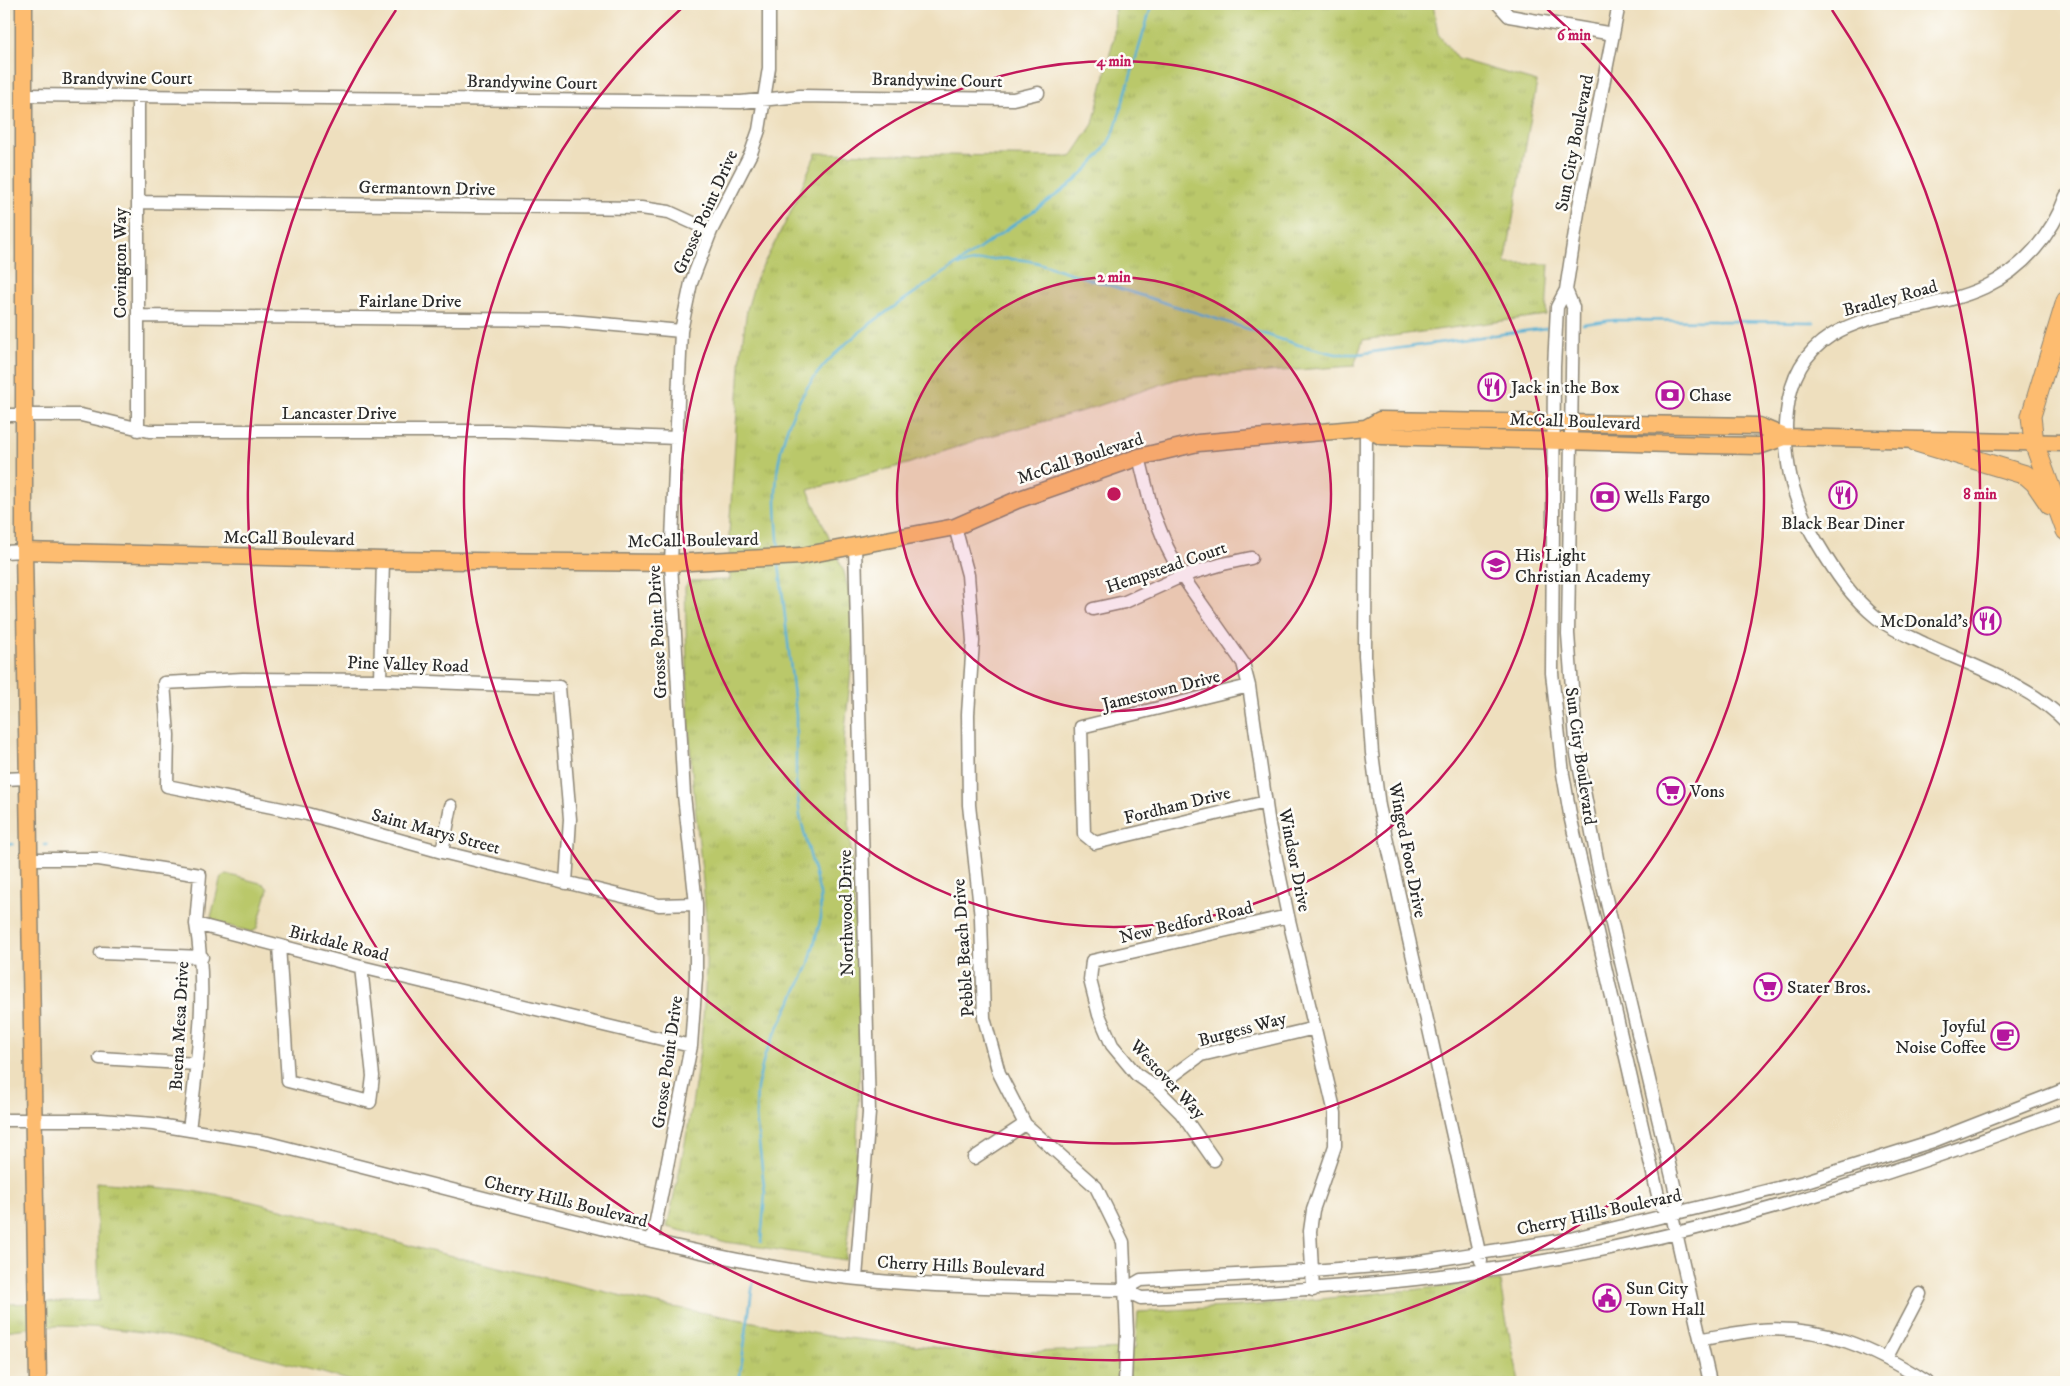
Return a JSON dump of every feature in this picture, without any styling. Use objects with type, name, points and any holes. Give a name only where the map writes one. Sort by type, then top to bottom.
[{"type":"highway","points":[[2066,301],[2031,416],[2034,443],[2066,531]]},
{"type":"highway","points":[[1916,442],[2026,475],[2043,493],[2066,531]]},
{"type":"main road","points":[[24,4],[24,551],[38,1382]]},
{"type":"main road","name":"McCall Boulevard","points":[[24,551],[383,560],[671,563],[801,556],[955,527],[1017,500],[1139,458],[1198,443],[1290,433],[1366,428],[1380,420],[1759,426],[1785,437],[1916,442],[2066,444]]},
{"type":"main road","name":"McCall Boulevard","points":[[1366,428],[1381,436],[1759,446],[1785,437]]},
{"type":"street","name":"Grosse Point Drive","points":[[652,1241],[691,1046],[695,1000],[696,904],[684,795],[671,563],[680,331],[691,283],[711,231],[751,153],[766,98],[769,60],[769,4]]},
{"type":"street","points":[[1498,4],[1509,16],[1614,34]]},
{"type":"street","name":"Sun City Boulevard","points":[[1619,4],[1579,206],[1566,290],[1557,308],[1553,440],[1552,673],[1563,774],[1583,876],[1660,1204],[1672,1215],[1702,1339],[1710,1382]]},
{"type":"street","name":"Brandywine Court","points":[[24,95],[741,102],[800,96],[1013,99],[1038,93]]},
{"type":"street","name":"Covington Way","points":[[138,96],[138,430]]},
{"type":"street","name":"Bradley Road","points":[[2066,196],[2059,216],[2040,244],[2016,267],[1986,287],[1954,299],[1855,322],[1830,335],[1810,354],[1795,377],[1788,398],[1785,437],[1790,479],[1805,522],[1848,589],[1878,619],[1907,635],[2018,688],[2056,711],[2066,722]]},
{"type":"street","name":"Germantown Drive","points":[[138,202],[641,208],[669,212],[711,231]]},
{"type":"street","name":"Sun City Boulevard","points":[[1566,290],[1573,307],[1573,423],[1568,634],[1578,754],[1599,869],[1678,1202],[1672,1215]]},
{"type":"street","name":"Fairlane Drive","points":[[138,316],[560,320],[680,331]]},
{"type":"street","name":"Lancaster Drive","points":[[4,415],[82,415],[112,421],[138,430],[505,431],[676,438]]},
{"type":"street","name":"Winged Foot Drive","points":[[1366,428],[1365,656],[1372,753],[1379,806],[1483,1270]]},
{"type":"street","name":"Windsor Drive","points":[[1139,458],[1152,510],[1167,547],[1182,576],[1243,663],[1249,686],[1266,802],[1288,916],[1335,1113],[1335,1146],[1313,1210],[1310,1231],[1313,1290]]},
{"type":"street","name":"Pebble Beach Drive","points":[[955,527],[968,575],[973,641],[968,714],[968,804],[981,918],[984,1018],[999,1074],[1025,1124],[1096,1187],[1123,1242],[1127,1332],[1125,1382]]},
{"type":"street","name":"Northwood Drive","points":[[855,546],[868,1113],[856,1278]]},
{"type":"street","name":"McCall Boulevard","points":[[4,552],[24,551]]},
{"type":"street","name":"Hempstead Court","points":[[1093,609],[1125,602],[1182,576],[1251,558]]},
{"type":"street","points":[[380,680],[383,560]]},
{"type":"street","name":"Pine Valley Road","points":[[167,786],[168,735],[164,683],[243,679],[380,680],[559,687],[570,819],[566,883]]},
{"type":"street","name":"Jamestown Drive","points":[[1095,843],[1084,834],[1081,727],[1249,686]]},
{"type":"street","points":[[4,779],[27,778]]},
{"type":"street","name":"Saint Marys Street","points":[[167,786],[307,814],[442,852],[659,905],[696,904]]},
{"type":"street","name":"Fordham Drive","points":[[1095,843],[1266,802]]},
{"type":"street","points":[[442,852],[450,806]]},
{"type":"street","points":[[28,858],[99,859],[200,875],[196,924]]},
{"type":"street","name":"New Bedford Road","points":[[1092,961],[1288,916]]},
{"type":"street","name":"Birkdale Road","points":[[196,924],[361,967],[691,1046]]},
{"type":"street","name":"Buena Mesa Drive","points":[[189,1130],[197,1064],[202,957],[196,924]]},
{"type":"street","points":[[279,946],[288,1081],[370,1102],[373,1076],[361,967]]},
{"type":"street","points":[[100,953],[202,957]]},
{"type":"street","name":"Westover Way","points":[[1092,961],[1090,980],[1100,1015],[1112,1045],[1136,1074],[1156,1088],[1181,1113],[1214,1160]]},
{"type":"street","name":"Burgess Way","points":[[1156,1088],[1201,1055],[1315,1028]]},
{"type":"street","points":[[100,1058],[197,1064]]},
{"type":"street","name":"Cherry Hills Boulevard","points":[[1124,1290],[1141,1280],[1312,1271],[1479,1254],[1570,1239],[1804,1182],[1933,1141],[2066,1090]]},
{"type":"street","name":"Cherry Hills Boulevard","points":[[4,1120],[117,1121],[268,1143],[652,1241],[747,1261],[856,1278],[981,1287],[1124,1290],[1142,1298],[1313,1290],[1483,1270],[1604,1250],[1676,1234],[1791,1204],[1907,1168],[2066,1110]]},
{"type":"street","points":[[974,1158],[1025,1124]]},
{"type":"street","points":[[1886,1356],[1920,1294]]},
{"type":"street","points":[[1702,1339],[1759,1330],[1797,1331],[1836,1337],[1886,1356],[1928,1382]]},
{"type":"green space","points":[[1115,4],[1433,4],[1438,34],[1457,59],[1537,82],[1505,264],[1549,264],[1546,315],[1363,340],[1354,366],[1180,378],[1086,410],[983,438],[907,464],[808,490],[844,572],[856,620],[844,741],[859,979],[860,1066],[856,1164],[845,1260],[726,1242],[667,1227],[698,1067],[707,946],[705,899],[691,760],[685,587],[689,581],[730,580],[729,533],[741,351],[747,310],[756,278],[790,214],[816,153],[1071,157],[1093,124],[1114,37]]},
{"type":"green space","points":[[226,874],[264,884],[268,889],[257,928],[252,932],[214,922],[211,917],[221,877]]},
{"type":"green space","points":[[96,1182],[186,1190],[249,1201],[336,1223],[418,1248],[657,1304],[828,1336],[988,1353],[1135,1349],[1138,1312],[1260,1305],[1500,1281],[1519,1382],[355,1382],[245,1352],[133,1331],[57,1326],[4,1331],[4,1304],[99,1301]]},
{"type":"waterway","points":[[779,552],[776,498],[778,466],[785,433],[797,405],[812,380],[851,339],[874,321],[1048,201],[1074,181],[1097,159],[1114,132],[1152,4]]},
{"type":"waterway","points":[[959,265],[997,259],[1035,262],[1299,345],[1336,354],[1358,354],[1546,328]]},
{"type":"waterway","points":[[1583,324],[1614,320],[1814,322]]},
{"type":"waterway","points":[[761,1242],[765,1194],[756,1117],[757,1088],[765,1054],[808,967],[821,918],[820,894],[800,816],[796,781],[796,715],[779,563]]},
{"type":"waterway","points":[[4,845],[13,844]]},
{"type":"waterway","points":[[739,1382],[753,1283]]},
{"type":"place","name":"Jack in the Box","points":[[1492,387]]},
{"type":"place","name":"Chase","points":[[1670,395]]},
{"type":"place","name":"Black Bear Diner","points":[[1843,495]]},
{"type":"place","name":"Wells Fargo","points":[[1605,497]]},
{"type":"place","name":"His Light Christian Academy","points":[[1496,565]]},
{"type":"place","name":"McDonald's","points":[[1987,621]]},
{"type":"place","name":"Vons","points":[[1671,791]]},
{"type":"place","name":"Stater Bros.","points":[[1768,987]]},
{"type":"place","name":"Joyful Noise Coffee","points":[[2005,1036]]},
{"type":"place","name":"Sun City Town Hall","points":[[1607,1298]]}]
